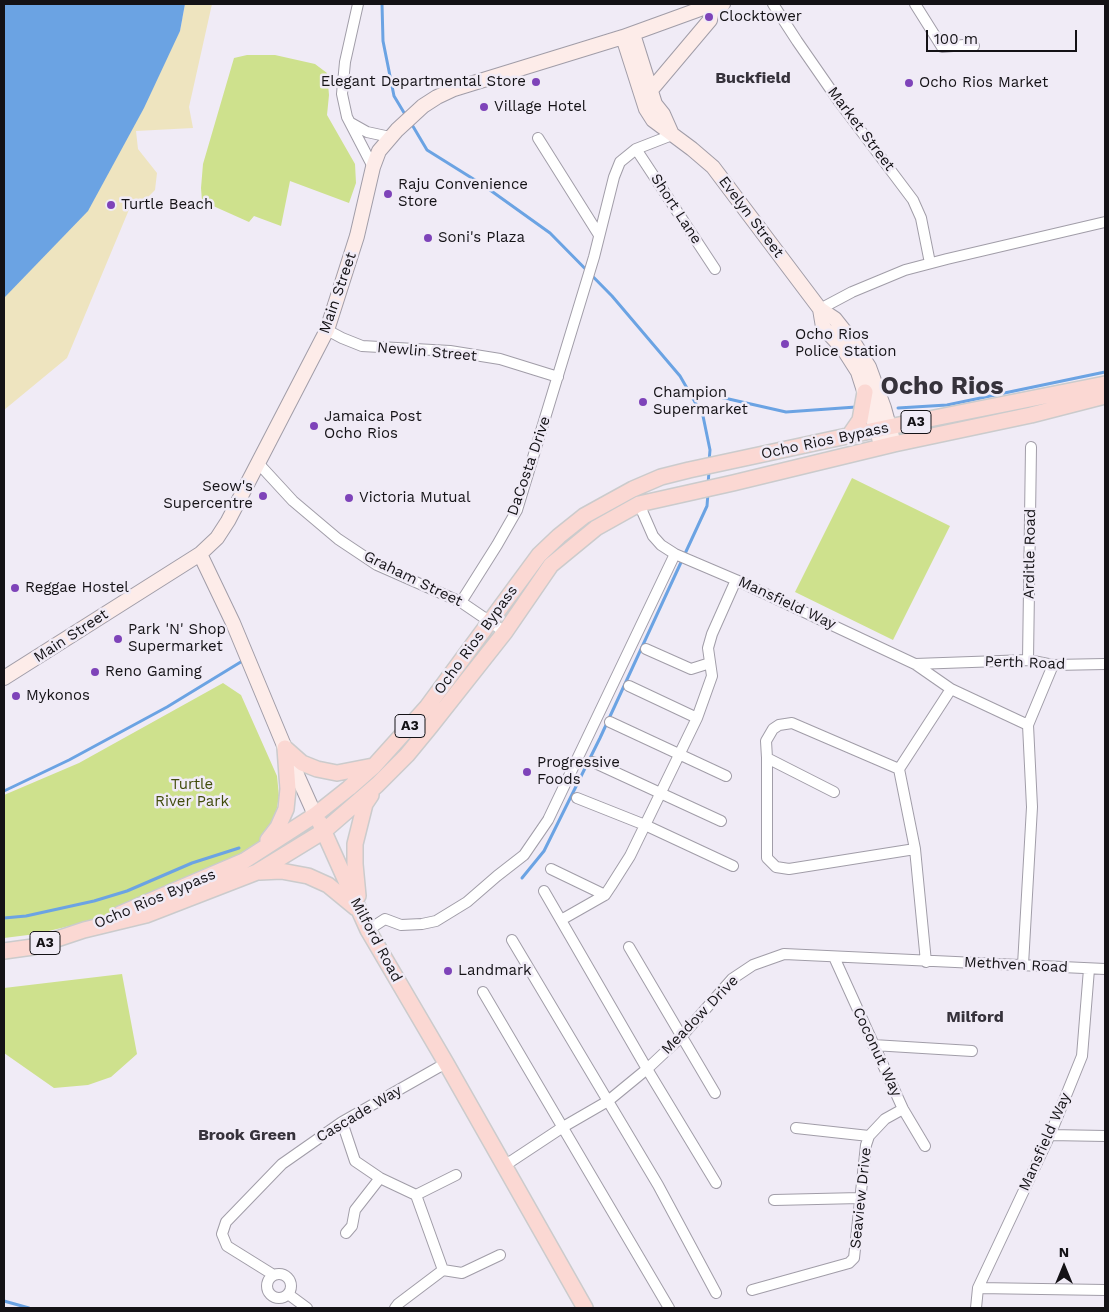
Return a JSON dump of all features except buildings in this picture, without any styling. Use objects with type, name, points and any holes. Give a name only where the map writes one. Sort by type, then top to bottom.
[{"type":"main road","name":"Ocho Rios Bypass","points":[[84,930],[244,860],[315,815],[374,766],[426,707],[539,555],[584,516],[640,486],[661,477],[689,470],[1105,384]]},
{"type":"main road","points":[[849,436],[860,420],[865,392]]},
{"type":"main road","name":"Ocho Rios Bypass","points":[[84,930],[146,915],[257,872],[324,831],[377,785],[407,755],[504,632],[551,565],[596,528],[639,504],[1105,396]]},
{"type":"main road","points":[[285,748],[302,763],[317,769],[337,773],[374,766]]},
{"type":"main road","points":[[244,860],[263,846],[278,828],[286,809],[288,789],[285,748]]},
{"type":"main road","points":[[359,911],[354,864],[355,844],[365,804],[377,785]]},
{"type":"main road","name":"Milford Road","points":[[315,815],[368,930],[446,1062],[585,1308]]},
{"type":"main road","points":[[257,872],[281,871],[308,876],[328,885],[359,911]]},
{"type":"main road","name":"A3","points":[[4,951],[33,947],[84,930]]},
{"type":"street","points":[[358,4],[342,82],[343,105],[350,123],[373,167]]},
{"type":"street","name":"Market Street","points":[[773,4],[840,103],[913,200],[921,218],[930,263]]},
{"type":"street","points":[[915,4],[942,47],[974,46]]},
{"type":"street","points":[[651,90],[710,20],[710,6]]},
{"type":"street","name":"Main Street","points":[[4,678],[200,554],[217,538],[228,521],[327,330],[357,236],[373,167],[379,151],[393,133],[423,106],[454,89],[628,36],[710,6]]},
{"type":"street","points":[[558,377],[594,257],[614,177],[620,162],[636,149],[672,135],[663,114],[655,104],[628,36]]},
{"type":"street","name":"Evelyn Street","points":[[628,36],[646,109],[653,120],[713,167],[820,309],[835,319],[854,343],[869,367],[888,446]]},
{"type":"street","points":[[350,123],[367,132],[393,133]]},
{"type":"street","points":[[538,138],[600,235]]},
{"type":"street","name":"Short Lane","points":[[636,149],[715,269]]},
{"type":"street","points":[[820,309],[852,292],[905,270],[1105,222]]},
{"type":"street","name":"Evelyn Street","points":[[820,309],[823,327],[844,350],[858,372],[865,392],[883,429]]},
{"type":"street","name":"Newlin Street","points":[[327,330],[362,346],[450,350],[500,359],[558,377]]},
{"type":"street","name":"DaCosta Drive","points":[[461,602],[498,545],[517,510],[558,377]]},
{"type":"street","name":"Arditle Road","points":[[1028,660],[1031,447]]},
{"type":"street","name":"Graham Street","points":[[258,463],[293,501],[338,539],[377,565],[461,602],[504,632]]},
{"type":"street","name":"Mansfield Way","points":[[639,504],[653,536],[661,545],[915,664],[951,689],[1028,725]]},
{"type":"street","name":"Milford Road","points":[[200,554],[233,623],[315,815]]},
{"type":"street","points":[[368,930],[385,918],[401,925],[436,921],[468,902],[496,876],[524,855],[548,820],[679,555]]},
{"type":"street","points":[[561,920],[605,895],[630,856],[696,718],[712,676],[708,648],[712,634],[736,580]]},
{"type":"street","points":[[646,650],[691,669],[710,663]]},
{"type":"street","name":"Perth Road","points":[[915,664],[1028,660],[1053,665],[1105,664]]},
{"type":"street","points":[[1023,965],[1032,808],[1028,725],[1053,665]]},
{"type":"street","points":[[629,686],[696,718]]},
{"type":"street","points":[[926,962],[915,849],[899,769],[951,689]]},
{"type":"street","points":[[610,722],[726,776]]},
{"type":"street","points":[[899,769],[792,723],[778,726],[768,735],[766,741],[767,858],[776,867],[789,869],[915,849]]},
{"type":"street","points":[[767,758],[834,792]]},
{"type":"street","points":[[593,762],[721,821]]},
{"type":"street","points":[[577,798],[645,825],[733,866]]},
{"type":"street","points":[[551,869],[605,895]]},
{"type":"street","points":[[544,891],[647,1070],[716,1182]]},
{"type":"street","points":[[512,940],[672,1210],[716,1293]]},
{"type":"street","points":[[629,947],[714,1093]]},
{"type":"street","name":"Meadow Drive","points":[[504,1166],[608,1100],[647,1070],[681,1037],[732,979],[752,965],[784,954],[926,962]]},
{"type":"street","name":"Coconut Way","points":[[834,956],[903,1109],[926,1146]]},
{"type":"street","name":"Methven Road","points":[[926,962],[1105,969]]},
{"type":"street","name":"Mansfield Way","points":[[976,1308],[978,1288],[1050,1135],[1082,1056],[1089,969]]},
{"type":"street","points":[[482,992],[669,1308]]},
{"type":"street","points":[[873,1045],[972,1051]]},
{"type":"street","name":"Cascade Way","points":[[272,1274],[227,1246],[222,1234],[226,1222],[282,1164],[342,1122],[446,1062]]},
{"type":"street","name":"Seaview Drive","points":[[752,1290],[849,1263],[854,1258],[866,1145],[869,1136],[885,1119],[903,1109]]},
{"type":"street","points":[[342,1122],[355,1160],[380,1178],[416,1195],[443,1270]]},
{"type":"street","points":[[796,1128],[869,1136]]},
{"type":"street","points":[[1050,1135],[1105,1136]]},
{"type":"street","points":[[416,1195],[456,1175]]},
{"type":"street","points":[[346,1233],[352,1226],[356,1210],[380,1178]]},
{"type":"street","points":[[774,1200],[860,1198]]},
{"type":"street","points":[[395,1308],[443,1270],[462,1273],[500,1256]]},
{"type":"street","points":[[272,1274],[282,1274],[288,1277],[292,1284],[288,1294],[280,1298],[272,1296],[267,1284],[272,1274]]},
{"type":"street","points":[[978,1288],[1105,1290]]},
{"type":"street","points":[[288,1294],[307,1308]]},
{"type":"green space","points":[[247,55],[275,55],[315,64],[327,73],[329,95],[327,115],[355,164],[356,183],[349,203],[290,181],[281,226],[254,216],[249,222],[202,201],[203,164],[234,58]]},
{"type":"green space","points":[[852,478],[950,526],[893,640],[795,592]]},
{"type":"green space","name":"Turtle River Park","points":[[223,683],[241,695],[277,776],[279,796],[276,814],[271,828],[261,843],[245,858],[116,915],[36,934],[4,938],[4,795],[79,763]]},
{"type":"green space","points":[[122,974],[137,1054],[111,1077],[88,1085],[54,1088],[4,1053],[4,988]]},
{"type":"sand","name":"Turtle Beach","points":[[185,4],[212,4],[189,107],[193,128],[136,131],[138,149],[157,173],[155,190],[146,199],[133,200],[67,358],[4,410],[4,297],[180,31]]},
{"type":"water","points":[[4,4],[185,4],[180,31],[144,108],[88,211],[4,298]]},
{"type":"waterway","points":[[382,4],[383,41],[394,96],[406,116]]},
{"type":"waterway","points":[[411,123],[427,150],[483,185],[550,233],[612,296],[680,376],[703,416],[710,450],[709,462]]},
{"type":"waterway","points":[[898,408],[947,405],[1105,372]]},
{"type":"waterway","points":[[689,390],[786,412],[856,407]]},
{"type":"waterway","points":[[708,485],[709,471]]},
{"type":"waterway","points":[[522,878],[544,851],[600,738],[707,506],[708,493]]},
{"type":"waterway","points":[[4,791],[69,760],[167,707],[244,660]]},
{"type":"waterway","points":[[4,918],[26,916],[94,901],[127,891],[192,863],[239,848]]},
{"type":"waterway","points":[[4,1301],[29,1308]]},
{"type":"place","name":"Clocktower","points":[[709,17]]},
{"type":"place","name":"Elegant Departmental Store","points":[[536,82]]},
{"type":"place","name":"Ocho Rios Market","points":[[909,83]]},
{"type":"place","name":"Village Hotel","points":[[484,107]]},
{"type":"place","name":"Raju Convenience Store","points":[[388,194]]},
{"type":"place","name":"Turtle Beach","points":[[111,205]]},
{"type":"place","name":"Soni's Plaza","points":[[428,238]]},
{"type":"place","name":"Ocho Rios Police Station","points":[[785,344]]},
{"type":"place","name":"Champion Supermarket","points":[[643,402]]},
{"type":"place","name":"Jamaica Post Ocho Rios","points":[[314,426]]},
{"type":"place","name":"Seow's Supercentre","points":[[263,496]]},
{"type":"place","name":"Victoria Mutual","points":[[349,498]]},
{"type":"place","name":"Reggae Hostel","points":[[15,588]]},
{"type":"place","name":"Park 'N' Shop Supermarket","points":[[118,639]]},
{"type":"place","name":"Reno Gaming","points":[[95,672]]},
{"type":"place","name":"Mykonos","points":[[16,696]]},
{"type":"place","name":"Progressive Foods","points":[[527,772]]},
{"type":"place","name":"Landmark","points":[[448,971]]},
{"type":"district","name":"Buckfield","points":[[753,78]]},
{"type":"district","name":"Ocho Rios","points":[[942,387]]},
{"type":"district","name":"Milford","points":[[975,1017]]},
{"type":"district","name":"Brook Green","points":[[247,1135]]}]
